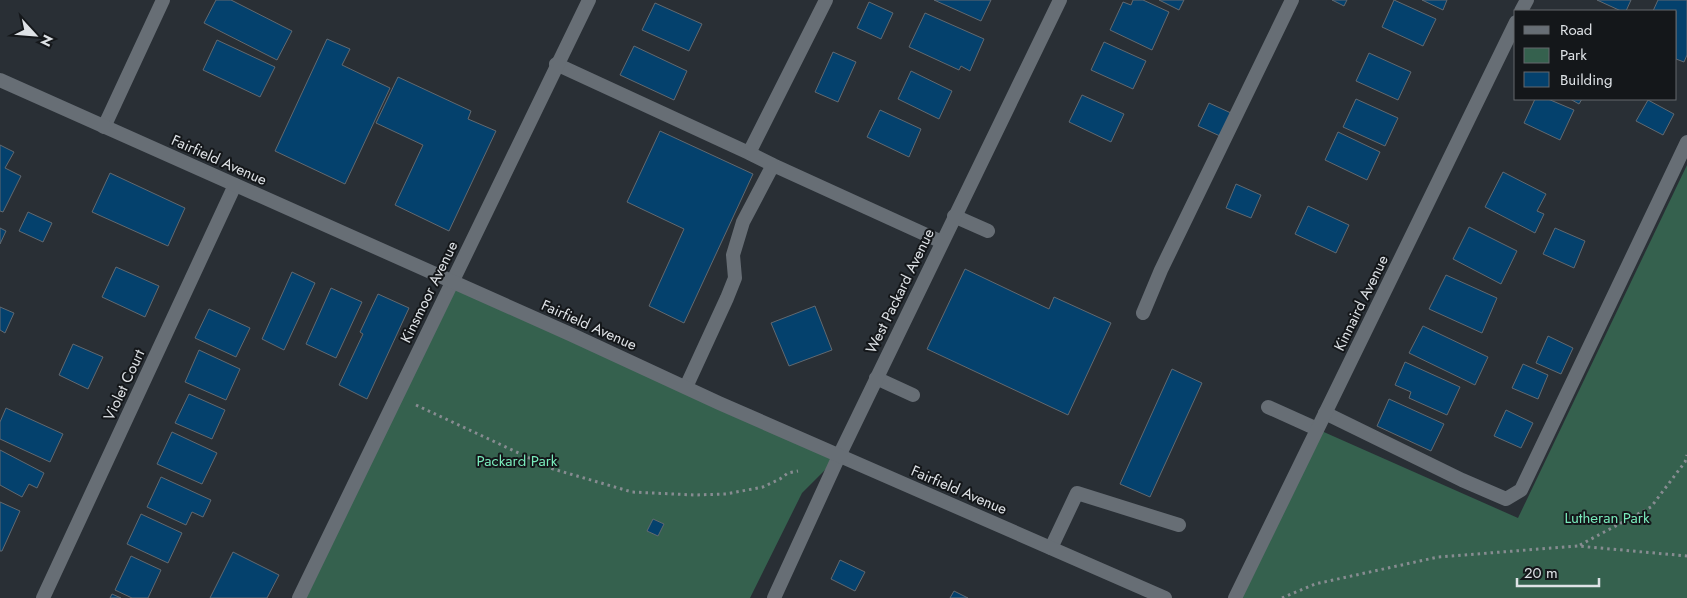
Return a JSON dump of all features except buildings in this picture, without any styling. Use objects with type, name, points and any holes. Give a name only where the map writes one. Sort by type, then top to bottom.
[{"type":"street","points":[[104,127],[163,0]]},
{"type":"street","name":"Kinsmoor Avenue","points":[[299,598],[556,64],[589,0]]},
{"type":"street","points":[[749,154],[826,0]]},
{"type":"street","name":"West Packard Avenue","points":[[774,598],[876,378],[1060,0]]},
{"type":"street","points":[[1143,314],[1162,270],[1292,0]]},
{"type":"street","name":"Kinnaird Avenue","points":[[1236,598],[1514,26]]},
{"type":"street","points":[[556,64],[942,242]]},
{"type":"street","name":"Fairfield Avenue","points":[[0,80],[839,456],[1165,598]]},
{"type":"street","points":[[1326,413],[1462,480],[1506,499],[1521,490],[1687,142]]},
{"type":"street","points":[[686,387],[735,278],[733,254],[743,222],[773,165]]},
{"type":"street","name":"Violet Court","points":[[43,598],[235,185]]},
{"type":"street","points":[[954,216],[988,231]]},
{"type":"street","points":[[876,378],[913,395]]},
{"type":"street","points":[[1268,406],[1318,429]]},
{"type":"street","points":[[1051,548],[1077,493],[1179,525]]},
{"type":"path","points":[[397,396],[553,470],[632,492],[694,495],[726,494],[763,487],[788,473],[798,471]]},
{"type":"path","points":[[1578,546],[1651,507],[1685,462],[1687,455]]},
{"type":"path","points":[[1282,598],[1315,584],[1438,557],[1578,546],[1687,556]]},
{"type":"green space","name":"Lutheran Park","points":[[1687,165],[1687,598],[1236,598],[1317,429],[1518,518]]},
{"type":"green space","name":"Packard Park","points":[[452,281],[839,456],[802,493],[750,598],[299,598]]}]
